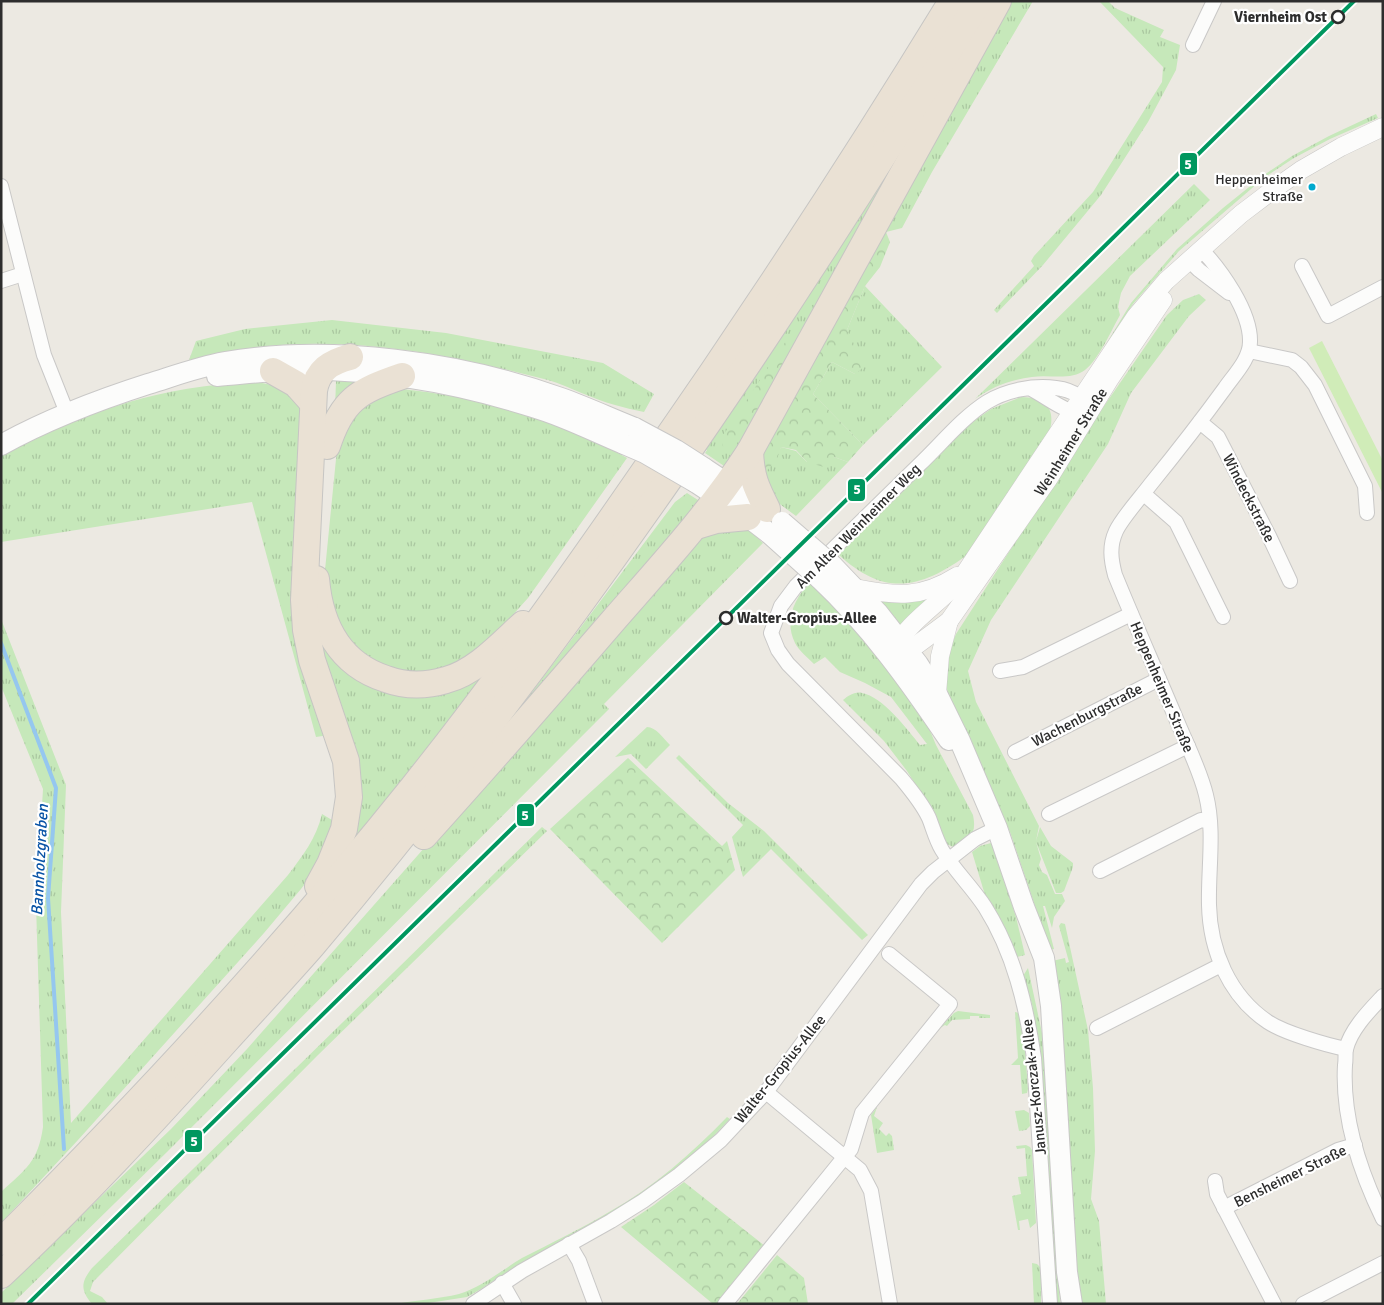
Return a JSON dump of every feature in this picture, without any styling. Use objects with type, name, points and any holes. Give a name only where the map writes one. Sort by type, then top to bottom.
[{"type":"highway","points":[[1,1275],[53,1227],[105,1173],[299,942],[566,584],[704,386],[790,257],[952,1]]},
{"type":"highway","points":[[1,1242],[87,1156],[189,1048],[299,942],[427,806],[503,708],[585,597],[723,400],[809,270],[979,1]]},
{"type":"highway","points":[[299,942],[345,919],[390,873],[696,526],[724,490],[750,452],[998,1]]},
{"type":"highway","points":[[316,362],[333,362],[350,356]]},
{"type":"highway","points":[[316,362],[328,385],[329,392],[327,446],[315,566],[318,598],[328,629],[340,648],[355,664],[374,675],[400,684],[422,685],[447,680],[467,670],[491,653],[566,584]]},
{"type":"highway","points":[[299,942],[344,829],[349,797],[346,761],[312,660],[306,630],[304,600],[316,362]]},
{"type":"highway","points":[[274,371],[296,384],[313,403]]},
{"type":"highway","points":[[327,446],[339,415],[351,401],[372,387],[402,376]]},
{"type":"highway","points":[[696,526],[716,520],[766,520],[754,484],[750,452]]},
{"type":"main road","points":[[1,445],[66,413],[193,369],[225,362],[280,356],[402,376],[473,390],[676,450],[700,475],[766,520],[826,572],[855,588],[899,648],[938,694],[997,828],[1044,958],[1051,1006],[1068,1272],[1072,1304]]},
{"type":"main road","points":[[350,356],[448,368],[501,380],[560,398],[629,436]]},
{"type":"main road","points":[[150,384],[210,376],[274,371],[316,362]]},
{"type":"main road","points":[[826,572],[856,614],[899,648],[941,728],[982,792]]},
{"type":"main road","points":[[1067,1304],[1068,1272]]},
{"type":"street","points":[[1193,45],[1214,1]]},
{"type":"street","name":"Weinheimer Straße","points":[[899,648],[929,637],[949,621],[1049,478],[1080,413],[1082,398],[1146,304],[1166,281],[1241,214],[1301,170],[1340,147],[1383,127]]},
{"type":"street","points":[[1,186],[44,355],[66,413]]},
{"type":"street","name":"Weinheimer Straße","points":[[899,648],[908,628],[948,593],[969,567],[1080,413],[1109,380],[1196,255]]},
{"type":"street","name":"Heppenheimer Straße","points":[[1196,255],[1199,270],[1236,298],[1248,327],[1250,339],[1248,351],[1240,367],[1200,422],[1116,531],[1110,554],[1114,576],[1188,746],[1206,796],[1209,821],[1210,919],[1214,946],[1221,965],[1232,985],[1250,1007],[1269,1022],[1301,1036],[1346,1049]]},
{"type":"street","points":[[1302,266],[1328,316],[1383,287]]},
{"type":"street","points":[[1,281],[23,274]]},
{"type":"street","points":[[1248,351],[1292,360],[1301,366],[1314,385],[1365,486],[1367,513]]},
{"type":"street","points":[[1028,388],[1080,413]]},
{"type":"street","name":"Am Alten Weinheimer Weg","points":[[950,860],[940,847],[928,816],[911,790],[788,664],[778,650],[771,634],[781,606],[796,586],[975,411],[996,397],[1028,388],[1061,388],[1082,398]]},
{"type":"street","name":"Windeckstraße","points":[[1200,422],[1218,437],[1290,581]]},
{"type":"street","points":[[1144,494],[1176,522],[1223,617]]},
{"type":"street","name":"Weinheimer Straße","points":[[855,588],[886,594],[920,592],[943,584],[969,567]]},
{"type":"street","points":[[1000,671],[1023,668],[1130,614]]},
{"type":"street","name":"Weinheimer Straße","points":[[938,694],[940,656],[949,621]]},
{"type":"street","name":"Wachenburgstraße","points":[[1015,752],[1159,679]]},
{"type":"street","points":[[1049,814],[1188,746]]},
{"type":"street","points":[[1100,870],[1201,820],[1209,821]]},
{"type":"street","name":"Walter-Gropius-Allee","points":[[473,1304],[502,1283],[611,1222],[680,1175],[726,1135],[766,1092],[921,884],[933,872],[975,839],[997,828]]},
{"type":"street","name":"Janusz-Korczak-Allee","points":[[950,860],[985,907],[998,931],[1014,966],[1028,1018],[1034,1058],[1050,1304]]},
{"type":"street","points":[[725,1304],[851,1148],[862,1113],[950,1004],[889,954]]},
{"type":"street","points":[[1097,1028],[1221,965]]},
{"type":"street","points":[[1383,996],[1356,1029],[1346,1049],[1344,1077],[1350,1126],[1355,1145],[1375,1203],[1383,1219]]},
{"type":"street","points":[[766,1092],[860,1170],[871,1191],[890,1304]]},
{"type":"street","name":"Bensheimer Straße","points":[[1224,1208],[1338,1150],[1355,1145]]},
{"type":"street","name":"Bensheimer Straße","points":[[1215,1182],[1217,1194],[1274,1304]]},
{"type":"street","points":[[569,1244],[595,1304]]},
{"type":"street","points":[[1303,1304],[1383,1263]]},
{"type":"street","points":[[502,1283],[514,1304]]},
{"type":"green space","points":[[1007,1],[1033,1],[932,172],[902,228],[886,232],[836,319],[773,465],[781,447],[796,451],[807,462],[834,457],[848,462],[796,516],[777,502],[756,465]]},
{"type":"green space","points":[[1099,1],[1108,1],[1115,8],[1164,30],[1160,37],[1180,45],[1176,70],[1148,122],[1101,195],[1043,265],[997,313],[994,310],[1034,266],[1031,261],[1034,256],[1093,192],[1162,82],[1163,67]]},
{"type":"green space","points":[[1376,114],[1378,118],[1330,139],[1294,158],[1265,177],[1179,251],[1133,304],[1103,349],[1131,303],[1177,249],[1223,208],[1264,175],[1292,156]]},
{"type":"green space","points":[[900,153],[727,468],[705,453],[707,450],[705,449]]},
{"type":"green space","points":[[1194,184],[1210,200],[1130,276],[1121,293],[1118,307],[1120,315],[1100,352],[1085,370],[1073,375],[1024,378],[988,391],[975,399]]},
{"type":"green space","points":[[886,232],[890,242],[880,267],[865,286],[847,330],[865,366],[855,374],[832,362],[813,394],[863,445],[848,462],[834,457],[827,468],[807,462],[796,450],[781,447],[777,459],[764,474],[762,454]]},
{"type":"green space","points":[[865,286],[942,367],[863,445],[813,394],[832,362],[855,374],[847,330]]},
{"type":"green space","points":[[1199,294],[1206,300],[1189,316],[1131,393],[1108,444],[991,620],[968,671],[976,702],[1039,826],[1036,841],[1040,827],[1051,846],[1073,863],[1064,891],[1056,893],[1036,842],[1041,859],[1039,865],[1042,872],[1047,875],[1055,894],[1062,894],[1065,901],[1054,917],[1052,928],[1045,906],[1043,906],[1054,949],[1047,951],[1036,909],[1010,832],[949,698],[945,680],[951,646],[956,634],[1093,422],[1167,315],[1183,300]]},
{"type":"green space","points":[[332,320],[446,333],[603,363],[654,394],[644,412],[606,402],[557,383],[514,371],[444,356],[374,346],[303,344],[268,346],[189,360],[196,341],[245,329]]},
{"type":"green space","points":[[791,340],[795,345],[743,440],[723,448],[722,437],[786,341]]},
{"type":"green space","points":[[1322,341],[1383,461],[1383,494],[1309,348]]},
{"type":"green space","points":[[369,380],[335,409],[336,381]]},
{"type":"green space","points":[[262,383],[282,387],[303,410],[329,735],[316,737],[252,502],[1,542],[1,455],[86,416],[143,398],[203,386]]},
{"type":"green space","points":[[401,389],[468,399],[534,416],[583,434],[627,458],[528,598],[485,646],[464,663],[416,677],[365,662],[332,618],[325,570],[336,459],[340,437],[360,405]]},
{"type":"green space","points":[[1021,397],[1038,400],[1048,407],[1051,413],[1051,428],[1048,437],[970,553],[935,575],[903,584],[888,583],[872,577],[855,568],[838,554],[971,423],[991,409]]},
{"type":"green space","points":[[687,493],[698,500],[698,506],[735,527],[749,530],[763,543],[604,704],[609,709],[167,1152],[12,1304],[1,1304],[1,1293],[171,1129],[247,1049],[537,720],[520,708],[675,502]]},
{"type":"green space","points":[[810,582],[839,608],[921,709],[936,745],[973,815],[974,827],[971,835],[955,848],[947,844],[932,811],[907,771],[884,741],[843,700],[857,693],[870,695],[894,714],[920,745],[927,744],[891,697],[840,672],[825,657],[814,664],[801,652],[795,643],[790,627],[792,611],[799,596]]},
{"type":"green space","points":[[941,591],[901,627],[874,597]]},
{"type":"green space","points":[[315,610],[385,686],[502,652],[340,859],[351,831],[318,657]]},
{"type":"green space","points":[[1,619],[66,785],[61,912],[71,1123],[288,875],[313,839],[322,814],[337,823],[318,866],[301,889],[264,933],[1,1223],[1,1192],[24,1171],[34,1157],[41,1139],[43,1127],[36,905],[43,789],[1,686]]},
{"type":"green space","points":[[647,727],[657,731],[670,745],[646,769],[631,754],[615,757]]},
{"type":"green space","points":[[679,755],[728,803],[764,831],[868,935],[862,940],[771,849],[743,877],[732,837],[743,825],[676,758]]},
{"type":"green space","points":[[628,758],[722,846],[727,841],[735,870],[662,943],[550,829]]},
{"type":"green space","points":[[542,827],[547,831],[317,1056],[93,1282],[90,1291],[102,1297],[108,1304],[92,1304],[85,1294],[83,1286],[92,1268]]},
{"type":"green space","points":[[991,843],[1016,917],[1025,955],[1017,957],[985,895],[972,852],[980,846]]},
{"type":"green space","points":[[1061,923],[1065,924],[1088,1030],[1093,1088],[1095,1151],[1091,1199],[1099,1221],[1106,1304],[1077,1304],[1048,962],[1065,958],[1066,963],[1069,962],[1059,926]]},
{"type":"green space","points":[[1028,968],[1045,1047],[1060,1304],[1055,1304],[1040,1063],[1032,1004],[1023,976]]},
{"type":"green space","points":[[958,1011],[990,1015],[990,1018],[970,1016],[970,1019],[952,1020],[947,1026],[945,1025],[940,1028]]},
{"type":"green space","points":[[1015,1012],[1019,1013],[1024,1037],[1028,1089],[1027,1093],[1022,1094],[1020,1065],[1011,1065],[1018,1058]]},
{"type":"green space","points":[[877,1107],[874,1116],[883,1123],[879,1129],[886,1136],[889,1133],[892,1136],[894,1150],[877,1153],[871,1115]]},
{"type":"green space","points":[[1024,1110],[1029,1113],[1030,1126],[1026,1130],[1019,1131],[1015,1111]]},
{"type":"green space","points":[[727,1117],[730,1119],[701,1149],[646,1193],[512,1269],[467,1297],[422,1304],[395,1304],[451,1296],[484,1283],[522,1258],[577,1230],[642,1192],[700,1144]]},
{"type":"green space","points":[[1026,1145],[1032,1150],[1036,1223],[1030,1228],[1028,1219],[1019,1221],[1020,1230],[1018,1230],[1012,1196],[1021,1194],[1018,1177],[1027,1176],[1025,1148],[1017,1149],[1016,1146]]},
{"type":"green space","points":[[684,1182],[765,1246],[718,1304],[713,1304],[621,1227]]},
{"type":"green space","points":[[777,1255],[804,1278],[808,1304],[737,1304]]},
{"type":"green space","points":[[1032,1263],[1037,1264],[1041,1268],[1041,1304],[1034,1304]]},
{"type":"waterway","name":"Bannholzgraben","points":[[1,643],[56,788],[48,898],[64,1149]]},
{"type":"transit line","name":"5","points":[[28,1304],[1354,1]]},
{"type":"place","name":"Viernheim Ost","points":[[1338,17]]},
{"type":"place","name":"Heppenheimer Straße","points":[[1312,187]]},
{"type":"place","name":"Walter-Gropius-Allee","points":[[726,618]]}]
